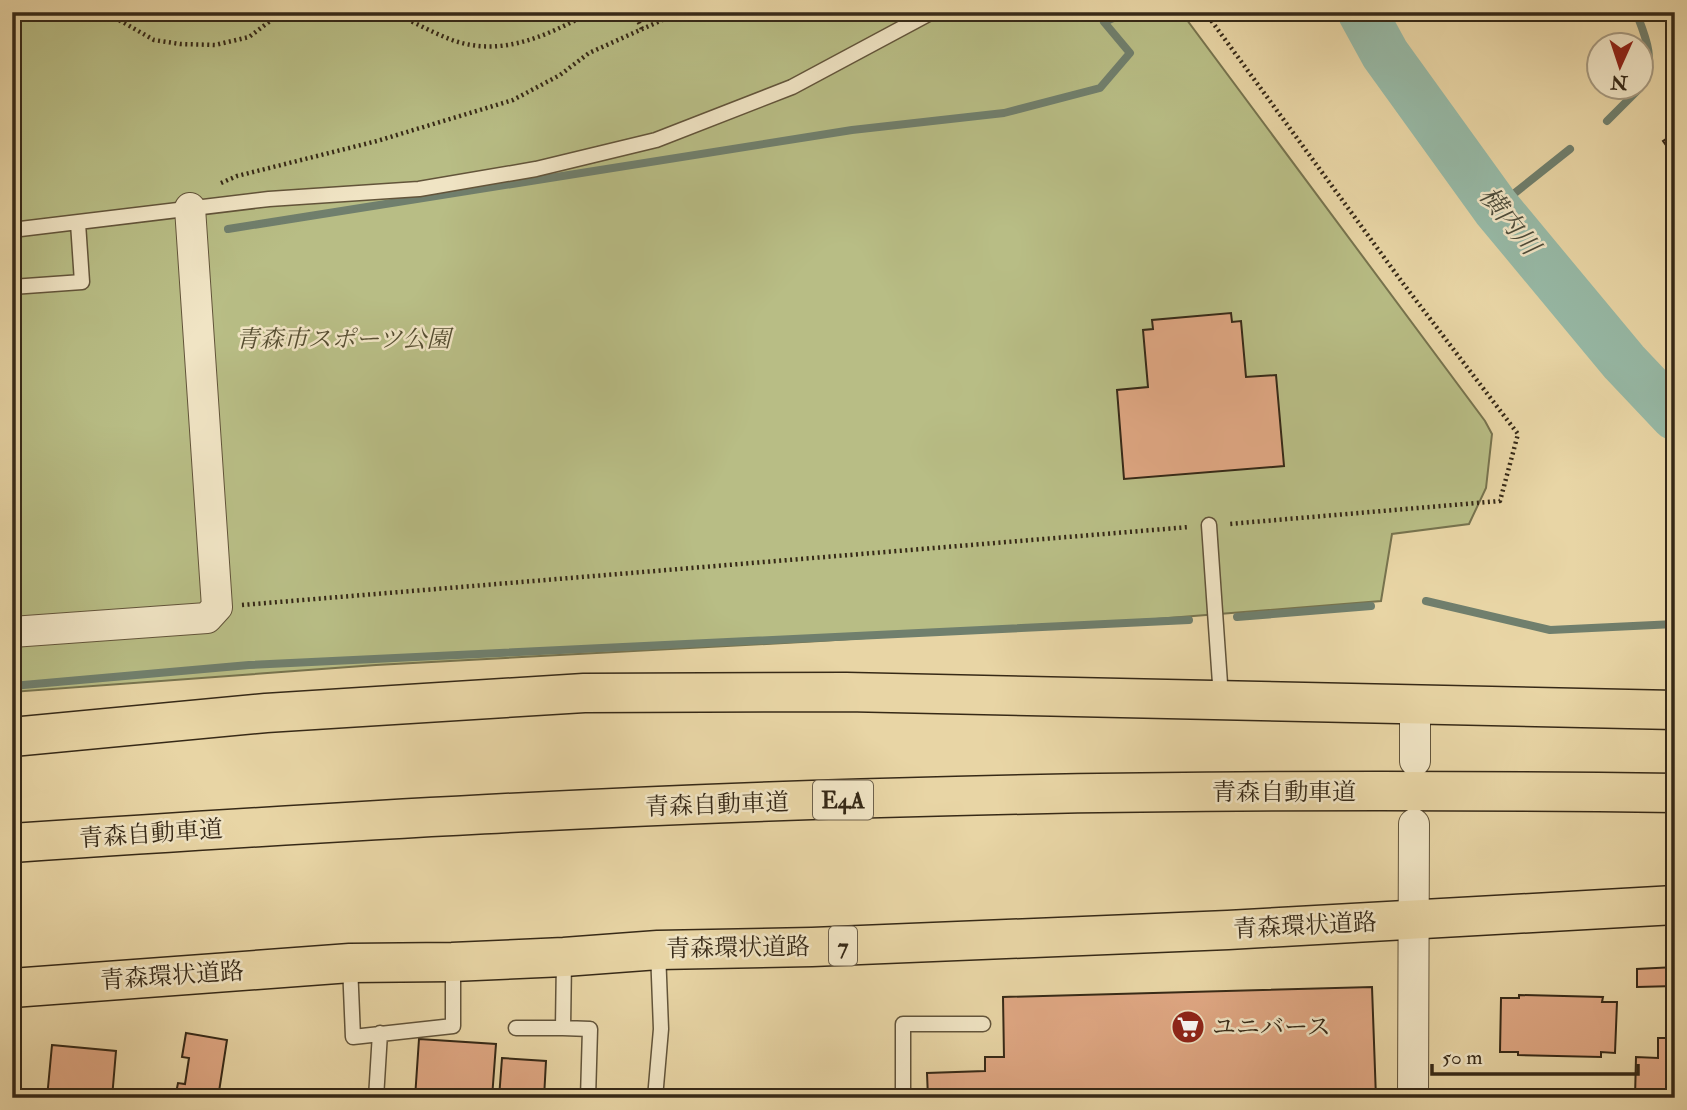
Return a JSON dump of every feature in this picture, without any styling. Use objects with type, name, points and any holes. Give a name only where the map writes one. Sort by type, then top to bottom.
[{"type":"highway","points":[[12,737],[266,713],[584,693],[846,692],[1675,710]]},
{"type":"highway","name":"青森自動車道","points":[[12,843],[296,824],[954,796],[1459,791],[1675,793]]},
{"type":"highway","name":"青森環状道路","points":[[12,988],[349,964],[452,962],[658,950],[826,946],[1413,920],[1675,905]]},
{"type":"street","points":[[12,632],[207,618],[217,607],[198,207]]},
{"type":"street","points":[[1415,704],[1415,761]]},
{"type":"street","points":[[1413,1098],[1414,824]]},
{"type":"lane","points":[[12,230],[269,199],[419,189],[536,169],[656,140],[792,87],[932,12]]},
{"type":"lane","points":[[12,287],[82,282],[78,223]]},
{"type":"lane","points":[[1209,526],[1221,700]]},
{"type":"lane","points":[[655,1098],[661,1029],[658,950]]},
{"type":"lane","points":[[563,1028],[564,957]]},
{"type":"lane","points":[[349,964],[353,1037],[453,1026],[452,962]]},
{"type":"lane","points":[[903,1098],[903,1024],[983,1024]]},
{"type":"lane","points":[[516,1028],[590,1029],[588,1098]]},
{"type":"lane","points":[[376,1098],[380,1033]]},
{"type":"path","points":[[105,12],[154,40],[215,45],[249,37],[282,12]]},
{"type":"path","points":[[392,12],[453,40],[480,46],[513,46],[550,34],[591,12]]},
{"type":"path","points":[[605,12],[609,16],[617,12]]},
{"type":"path","points":[[634,12],[642,29]]},
{"type":"path","points":[[198,207],[215,185],[237,176],[377,141],[513,100],[560,75],[590,54],[680,12]]},
{"type":"path","points":[[217,607],[1500,501],[1518,434],[1402,282],[1205,12]]},
{"type":"green space","name":"青森市スポーツ公園","points":[[12,12],[1181,12],[1485,421],[1492,434],[1486,488],[1469,524],[1392,534],[1381,601],[1156,619],[820,641],[376,665],[12,692]]},
{"type":"building","points":[[1675,133],[1675,158],[1663,141]]},
{"type":"building","points":[[1231,313],[1232,322],[1241,321],[1246,377],[1276,375],[1284,466],[1124,479],[1117,390],[1148,387],[1143,330],[1153,329],[1152,320]]},
{"type":"building","points":[[1675,967],[1675,986],[1637,987],[1637,969]]},
{"type":"building","name":"ユニバース","points":[[1372,987],[1376,1098],[928,1098],[927,1073],[985,1071],[985,1057],[1004,1057],[1003,997]]},
{"type":"building","points":[[1519,995],[1603,997],[1602,1002],[1617,1002],[1615,1053],[1601,1052],[1601,1057],[1518,1055],[1518,1052],[1500,1052],[1501,998],[1519,998]]},
{"type":"building","points":[[186,1033],[227,1040],[218,1098],[175,1098],[178,1083],[185,1084],[189,1058],[182,1057]]},
{"type":"building","points":[[1658,1038],[1675,1038],[1675,1098],[1635,1098],[1636,1057],[1658,1058]]},
{"type":"building","points":[[419,1039],[496,1044],[492,1098],[415,1098]]},
{"type":"building","points":[[52,1045],[116,1051],[112,1098],[47,1098]]},
{"type":"building","points":[[502,1058],[546,1061],[544,1098],[499,1098]]},
{"type":"waterway","points":[[228,229],[852,130],[1004,113],[1100,88],[1130,53],[1104,22],[1127,12]]},
{"type":"waterway","name":"横内川","points":[[1362,12],[1385,54],[1496,208],[1624,362],[1675,416]]},
{"type":"waterway","points":[[1636,12],[1643,32]]},
{"type":"waterway","points":[[1607,121],[1626,102]]},
{"type":"waterway","points":[[1496,208],[1570,149]]},
{"type":"waterway","points":[[1426,601],[1550,630],[1675,624]]},
{"type":"waterway","points":[[1237,617],[1371,606]]},
{"type":"waterway","points":[[12,686],[249,665],[1189,620]]},
{"type":"place","name":"ユニバース","points":[[1188,1027]]}]
